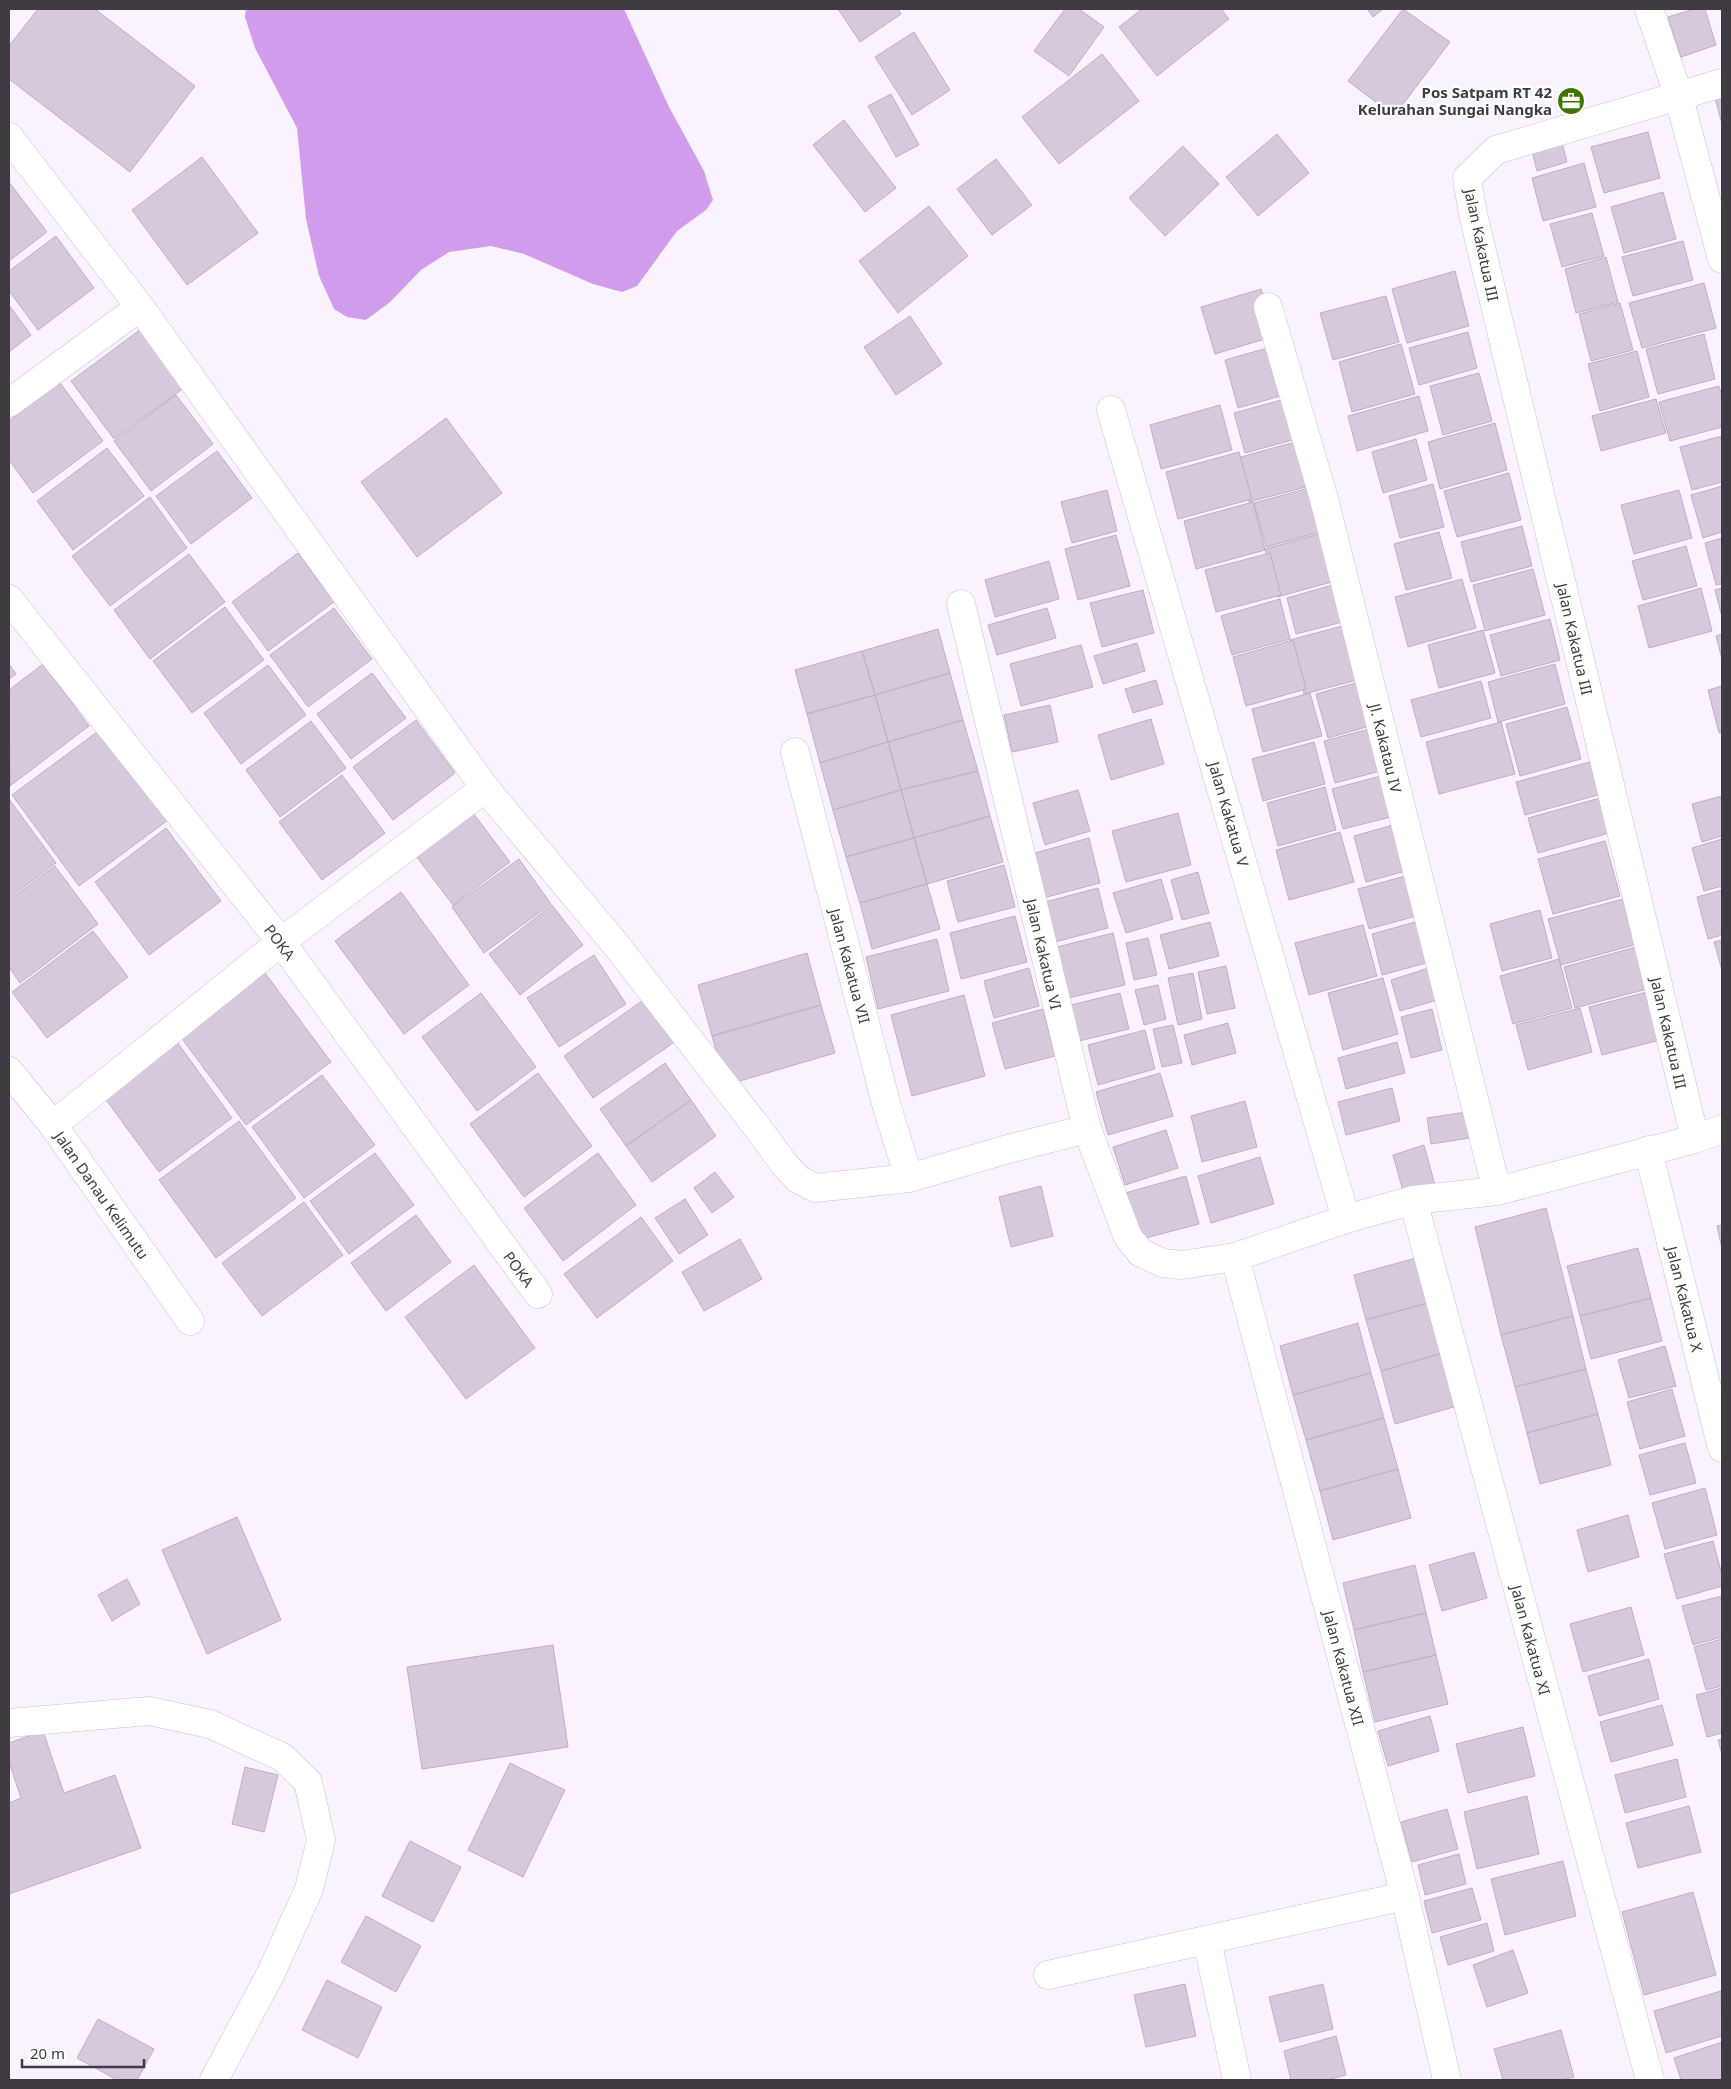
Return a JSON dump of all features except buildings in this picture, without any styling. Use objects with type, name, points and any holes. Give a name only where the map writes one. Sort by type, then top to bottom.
[{"type":"street","points":[[1648,9],[1678,94],[1722,259]]},
{"type":"street","points":[[1678,94],[1722,82]]},
{"type":"street","name":"Jalan Kakatua III","points":[[1678,94],[1496,150],[1468,178],[1473,214],[1695,1139]]},
{"type":"street","points":[[9,137],[140,307],[486,788],[617,946],[784,1164],[798,1179],[815,1188],[909,1178],[1008,1149],[1086,1129]]},
{"type":"street","points":[[9,404],[140,307]]},
{"type":"street","name":"Jl. Kakatau IV","points":[[1268,307],[1326,509],[1497,1191]]},
{"type":"street","name":"Jalan Kakatua V","points":[[1111,410],[1346,1219]]},
{"type":"street","name":"POKA","points":[[9,599],[281,942],[538,1294]]},
{"type":"street","name":"Jalan Kakatua VI","points":[[961,604],[1086,1129],[1128,1237],[1141,1253],[1163,1263],[1182,1265],[1235,1257],[1346,1219],[1413,1200],[1497,1191],[1695,1139],[1722,1128]]},
{"type":"street","name":"Jalan Kakatua VII","points":[[795,752],[887,1106],[909,1178]]},
{"type":"street","points":[[53,1125],[281,942],[486,788]]},
{"type":"street","name":"Jalan Danau Kelimutu","points":[[9,1071],[53,1125],[190,1321]]},
{"type":"street","name":"Jalan Kakatua X","points":[[1648,1150],[1722,1448]]},
{"type":"street","name":"Jalan Kakatua XI","points":[[1413,1200],[1650,2080]]},
{"type":"street","name":"Jalan Kakatua XII","points":[[1235,1257],[1405,1896],[1447,2080]]},
{"type":"street","points":[[9,1723],[149,1711],[210,1724],[282,1756],[308,1782],[321,1840],[309,1889],[271,1973],[214,2080]]},
{"type":"street","points":[[1048,1975],[1405,1896]]},
{"type":"street","points":[[1207,1940],[1237,2080]]},
{"type":"shaded area","points":[[246,9],[624,9],[669,107],[704,171],[713,200],[706,210],[677,231],[637,286],[622,292],[593,284],[524,254],[491,246],[449,252],[421,270],[390,302],[366,320],[347,317],[334,309],[319,276],[306,219],[297,128],[255,48],[245,17]]},
{"type":"place","name":"Pos Satpam RT 42 Kelurahan Sungai Nangka","points":[[1571,101]]}]
